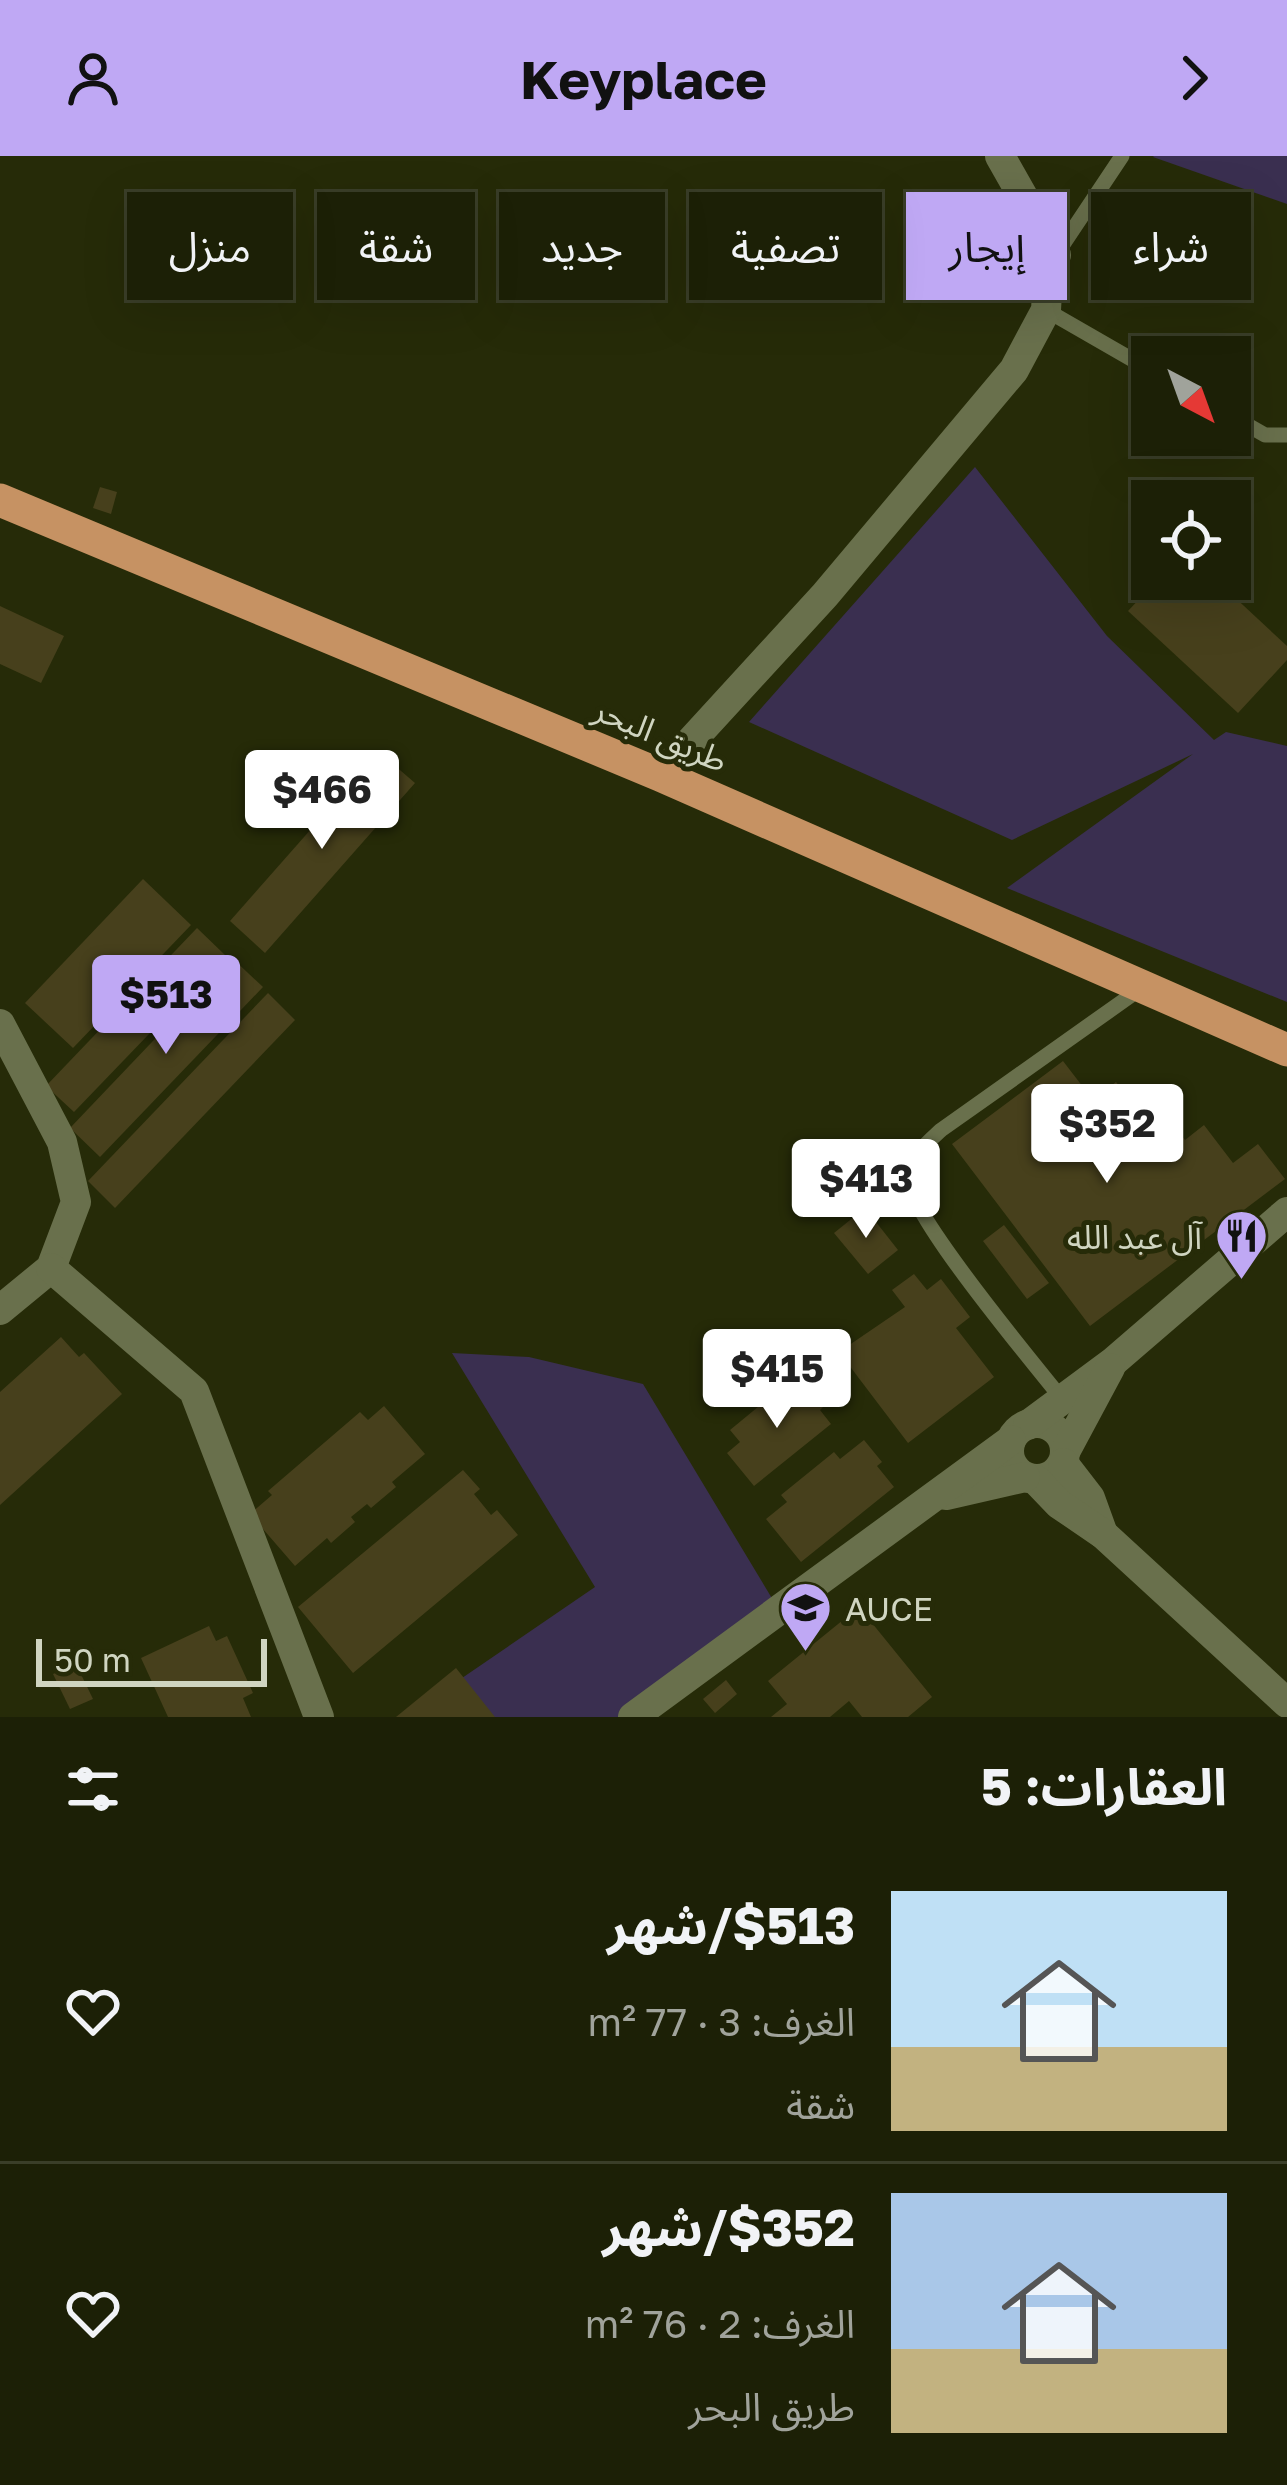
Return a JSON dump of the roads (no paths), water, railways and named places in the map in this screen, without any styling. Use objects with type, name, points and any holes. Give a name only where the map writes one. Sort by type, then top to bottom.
[{"type":"highway","name":"طريق البحر","points":[[0,500],[660,775],[1287,1050]]},
{"type":"street","points":[[1000,156],[1020,192]]},
{"type":"street","points":[[660,775],[825,595],[1014,370],[1046,310],[1047,300]]},
{"type":"street","points":[[0,1024],[62,1142],[76,1202],[51,1268],[0,1310]]},
{"type":"street","points":[[633,1717],[1113,1362],[1287,1212]]},
{"type":"street","points":[[51,1268],[194,1391],[319,1717]]},
{"type":"street","points":[[934,1497],[1047,1468],[1113,1362]]},
{"type":"street","points":[[1019,1432],[1049,1426],[1058,1432],[1047,1468]]},
{"type":"street","points":[[1019,1432],[1011,1461],[1047,1468],[1090,1498],[1103,1534],[1287,1703]]},
{"type":"lane","points":[[1067,238],[1122,156]]},
{"type":"lane","points":[[1046,310],[1131,359]]},
{"type":"lane","points":[[1251,427],[1264,435],[1287,435]]},
{"type":"lane","points":[[1062,1399],[938,1238],[911,1194],[907,1178],[919,1151],[941,1130],[1143,987]]},
{"type":"place","name":"آل عبد الله","points":[[1241,1282]]},
{"type":"place","name":"AUCE","points":[[806,1654]]}]
